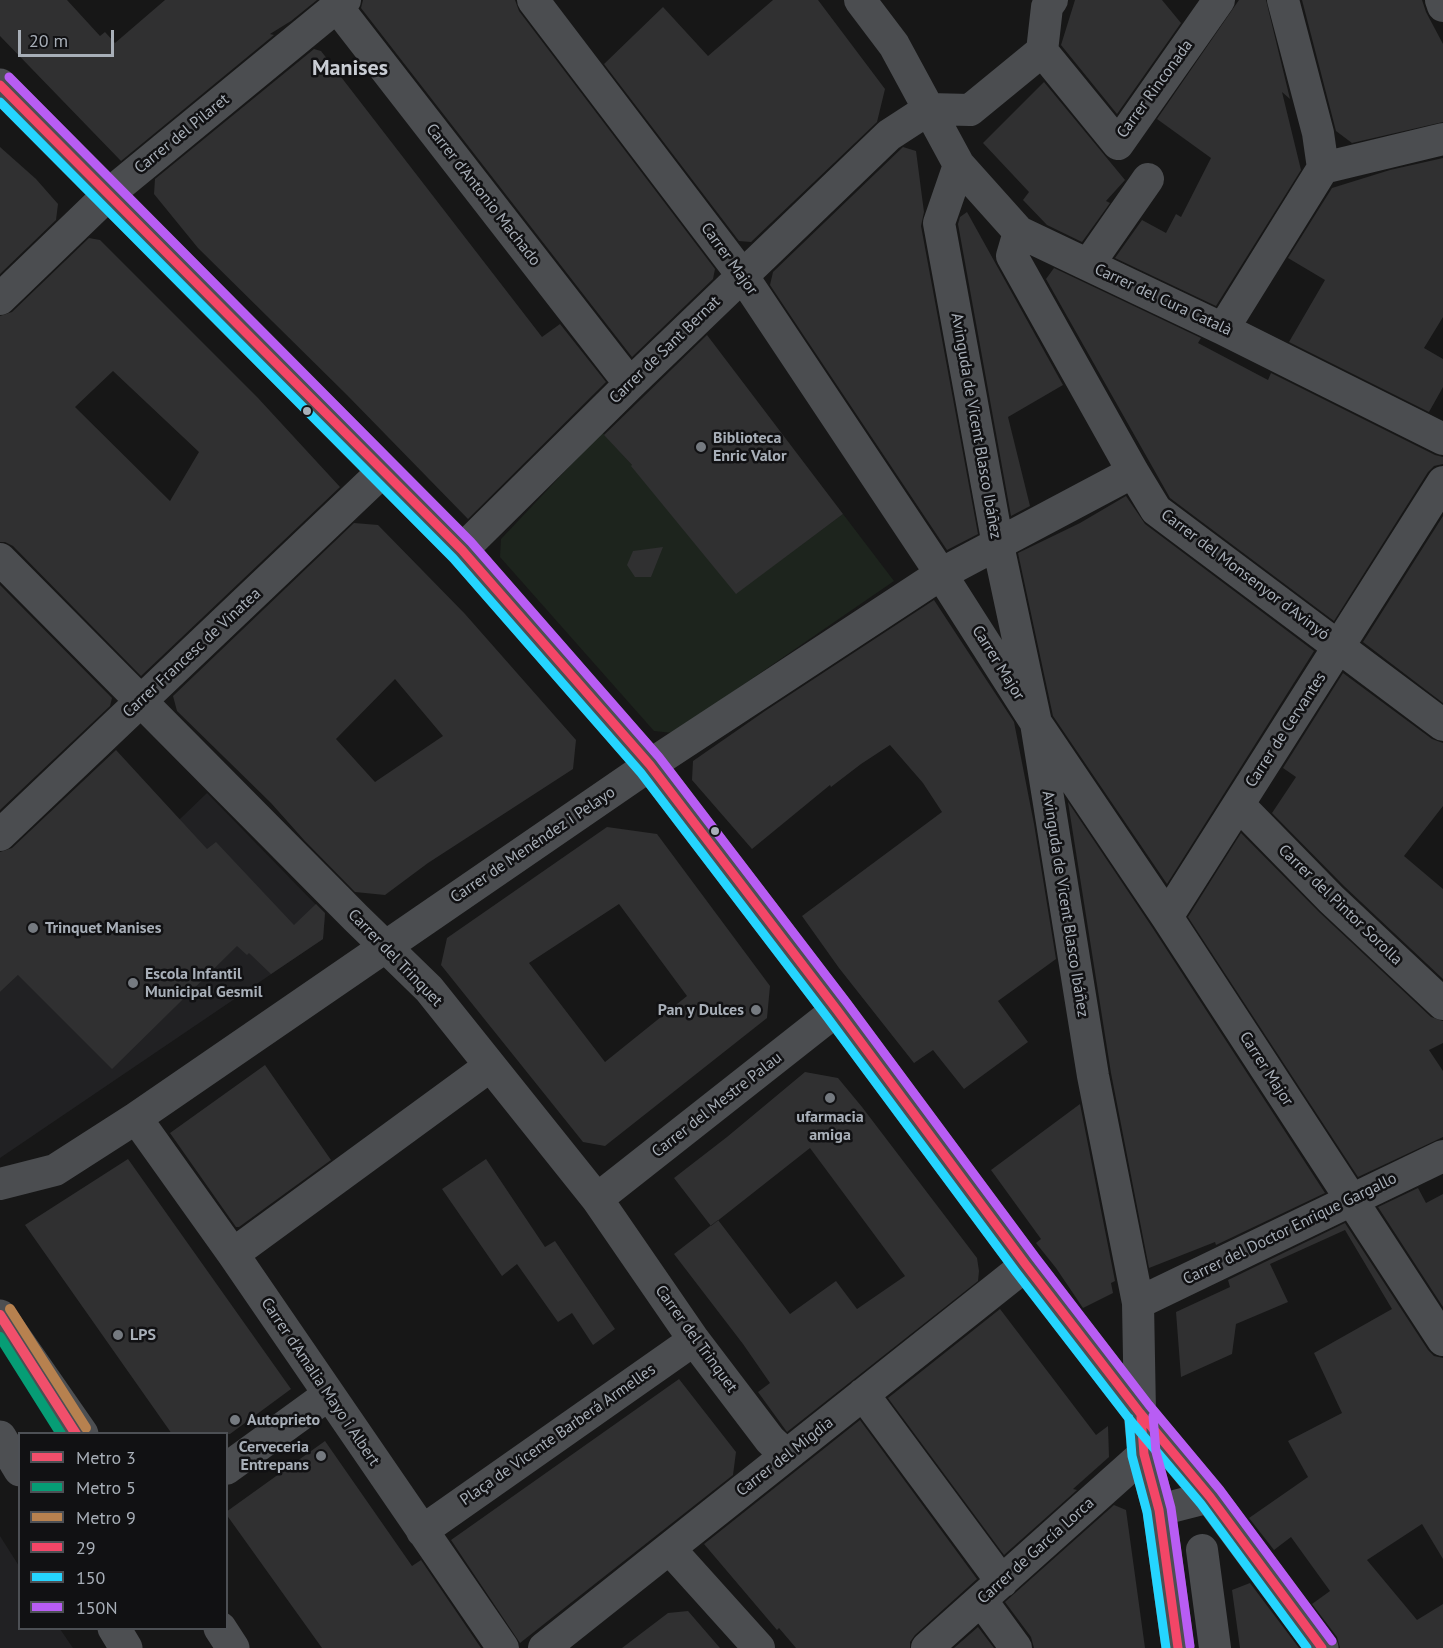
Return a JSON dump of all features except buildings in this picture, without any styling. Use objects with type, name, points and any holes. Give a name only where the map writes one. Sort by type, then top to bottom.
[{"type":"main road","points":[[0,85],[110,193],[462,550],[650,765],[837,1010],[1026,1265],[1140,1413],[1210,1497],[1322,1648]]},
{"type":"main road","points":[[0,1316],[81,1432]]},
{"type":"main road","name":"Avinguda de Vicent Blasco Ibáñez","points":[[1140,1413],[1144,1454],[1159,1510],[1178,1648]]},
{"type":"main road","points":[[0,1437],[18,1467]]},
{"type":"main road","points":[[115,1630],[126,1648]]},
{"type":"main road","points":[[221,1630],[233,1648]]},
{"type":"street","name":"Carrer Major","points":[[533,0],[742,275],[942,574],[1036,723],[1167,917],[1443,1341]]},
{"type":"street","name":"Carrer del Cura Català","points":[[860,0],[894,45],[959,165],[1019,232],[1223,328],[1443,439]]},
{"type":"street","name":"Carrer Rinconada","points":[[1042,51],[1119,144],[1219,0]]},
{"type":"street","points":[[1223,328],[1323,168],[1318,133],[1283,0]]},
{"type":"street","points":[[1441,0],[1443,6]]},
{"type":"street","points":[[929,109],[969,110],[1042,51],[1047,2]]},
{"type":"street","name":"Carrer del Pilaret","points":[[0,299],[110,193],[341,3]]},
{"type":"street","name":"Carrer d'Antonio Machado","points":[[341,3],[630,384]]},
{"type":"street","name":"Carrer de Sant Bernat","points":[[462,550],[742,275],[889,135],[929,109]]},
{"type":"street","points":[[1323,168],[1443,138]]},
{"type":"street","name":"Avinguda de Vicent Blasco Ibáñez","points":[[959,165],[939,223],[998,545],[1036,723],[1093,1076],[1138,1303],[1140,1413]]},
{"type":"street","points":[[1088,265],[1148,179]]},
{"type":"street","name":"Carrer del Monsenyor d'Avinyó","points":[[1019,232],[1012,256],[1156,510],[1443,725]]},
{"type":"street","name":"Carrer Francesc de Vinatea","points":[[0,835],[383,471]]},
{"type":"street","name":"Carrer de Menéndez i Pelayo","points":[[0,1184],[55,1170],[136,1118],[650,765],[942,574],[1133,472]]},
{"type":"street","name":"Carrer de Cervantes","points":[[1167,917],[1443,482]]},
{"type":"street","name":"Carrer del Trinquet","points":[[0,559],[429,989],[597,1199],[694,1340],[770,1440],[786,1455]]},
{"type":"street","name":"Carrer del Pintor Sorolla","points":[[1239,805],[1331,899],[1443,1004]]},
{"type":"street","name":"Carrer del Mestre Palau","points":[[597,1199],[837,1010]]},
{"type":"street","points":[[232,1254],[490,1066]]},
{"type":"street","name":"Carrer d'Amalia Mayo i Albert","points":[[136,1118],[503,1648]]},
{"type":"street","name":"Carrer del Doctor Enrique Gargallo","points":[[1138,1303],[1443,1156]]},
{"type":"street","name":"Carrer del Migdia","points":[[544,1648],[1026,1265]]},
{"type":"street","name":"Plaça de Vicente Barberá Armelles","points":[[422,1531],[694,1340]]},
{"type":"street","points":[[863,1394],[992,1591],[1016,1648]]},
{"type":"street","points":[[228,1468],[328,1395]]},
{"type":"street","name":"Carrer de García Lorca","points":[[927,1648],[1144,1454]]},
{"type":"street","points":[[1159,1510],[1210,1497]]},
{"type":"street","points":[[673,1546],[677,1557],[759,1648]]},
{"type":"street","points":[[1202,1550],[1215,1648]]},
{"type":"shaded area","points":[[602,432],[641,475],[736,593],[843,514],[894,581],[673,733],[654,731],[500,557],[501,539]]},
{"type":"shaded area","name":"Escola Infantil Municipal Gesmil","points":[[207,793],[325,914],[323,939],[0,1158],[0,992]]},
{"type":"shaded area","points":[[0,1536],[18,1564],[18,1630],[61,1630],[73,1648],[0,1648]]},
{"type":"metro line","name":"9","points":[[10,1309],[86,1428]]},
{"type":"metro line","name":"3","points":[[0,1315],[75,1432]]},
{"type":"metro line","name":"5","points":[[0,1337],[60,1432]]},
{"type":"transit line","name":"150N","points":[[9,77],[471,542],[659,757],[847,1003],[1036,1258],[1149,1405],[1220,1490],[1332,1641]]},
{"type":"transit line","name":"29","points":[[0,85],[462,550],[650,765],[837,1010],[1026,1265],[1140,1413],[1210,1497],[1322,1648]]},
{"type":"transit line","name":"150","points":[[0,102],[453,558],[641,773],[827,1017],[1016,1272],[1130,1420],[1201,1504],[1307,1648]]},
{"type":"transit line","name":"150N","points":[[1153,1416],[1156,1452],[1171,1508],[1190,1646]]},
{"type":"transit line","name":"29","points":[[1141,1417],[1144,1454],[1159,1510],[1178,1648]]},
{"type":"transit line","name":"150","points":[[1129,1418],[1132,1456],[1147,1512],[1166,1648]]},
{"type":"place","name":"Biblioteca Enric Valor","points":[[701,447]]},
{"type":"place","name":"Trinquet Manises","points":[[33,928]]},
{"type":"place","name":"Escola Infantil Municipal Gesmil","points":[[133,983]]},
{"type":"place","name":"Pan y Dulces","points":[[756,1010]]},
{"type":"place","name":"ufarmacia amiga","points":[[830,1098]]},
{"type":"place","name":"LPS","points":[[118,1335]]},
{"type":"place","name":"Autoprieto","points":[[235,1420]]},
{"type":"place","name":"Cerveceria Entrepans","points":[[321,1456]]},
{"type":"district","name":"Manises","points":[[350,69]]}]
